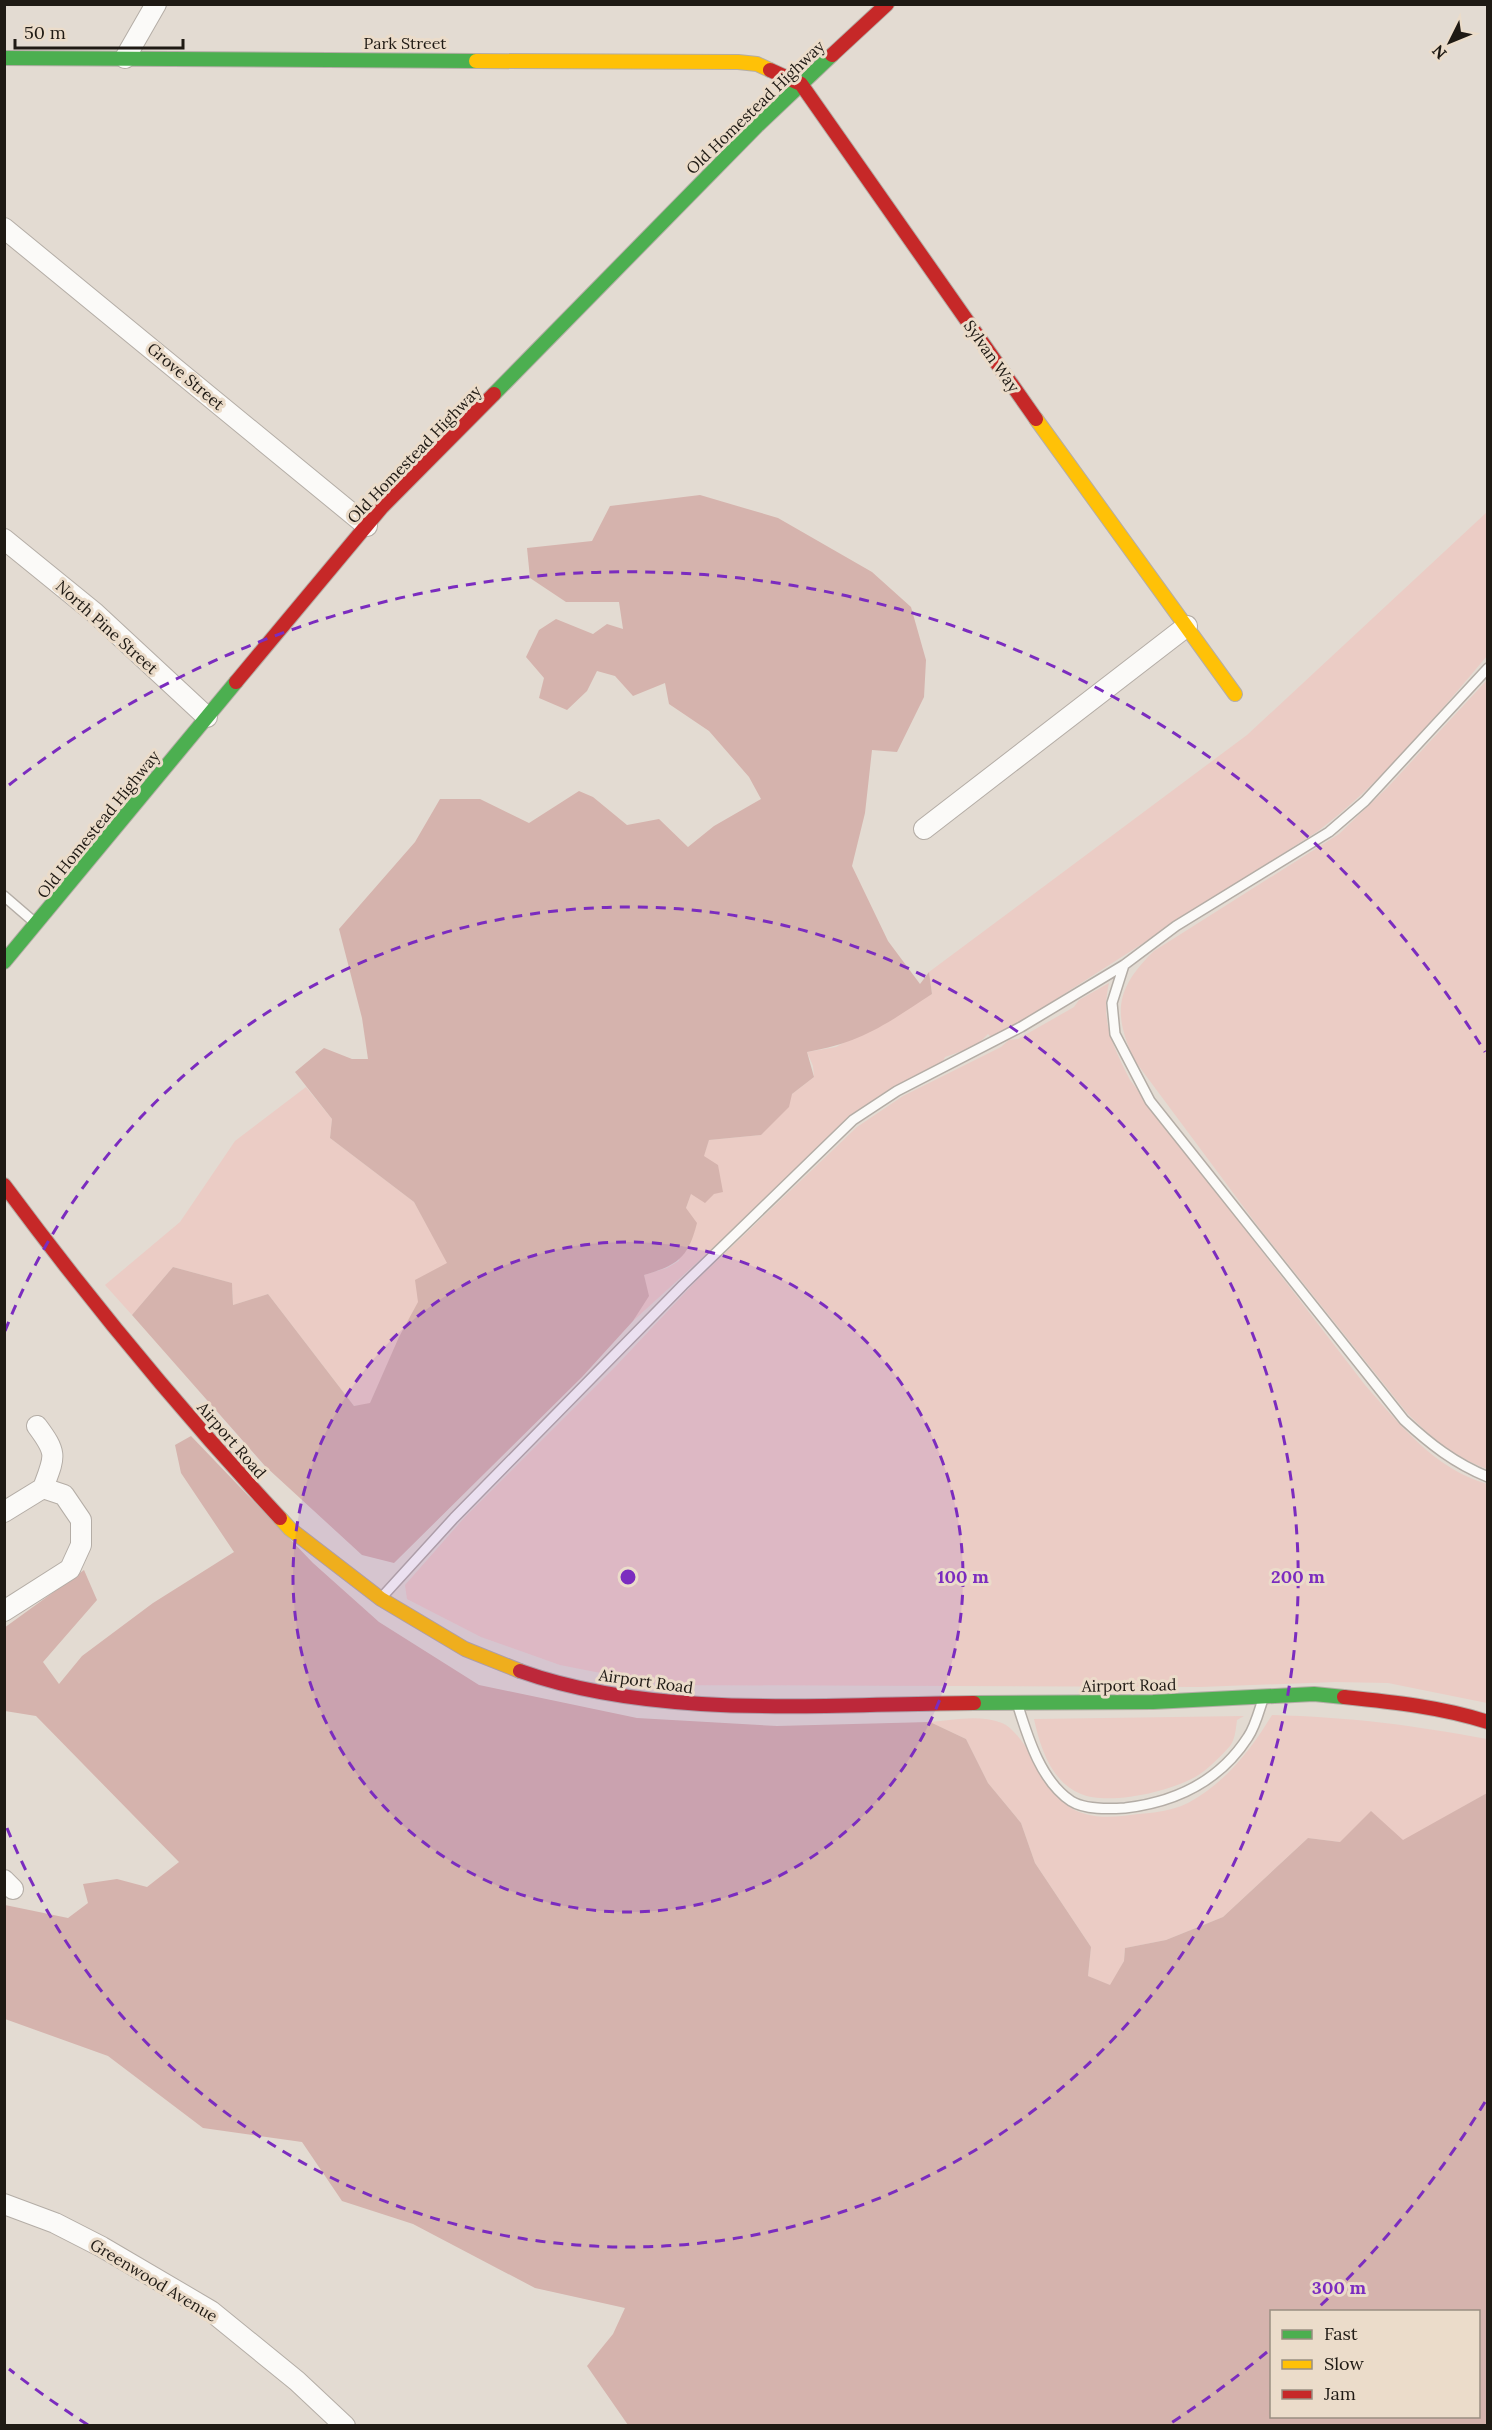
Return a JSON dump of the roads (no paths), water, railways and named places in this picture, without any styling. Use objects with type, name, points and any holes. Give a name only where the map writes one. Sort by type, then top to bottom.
[{"type":"street","points":[[125,58],[156,4]]},
{"type":"street","name":"Old Homestead Highway","points":[[4,962],[367,526],[801,84],[887,4]]},
{"type":"street","name":"Park Street","points":[[4,58],[738,62],[757,64],[801,84]]},
{"type":"street","name":"Sylvan Way","points":[[801,84],[1009,381],[1236,694]]},
{"type":"street","name":"Grove Street","points":[[4,228],[367,526]]},
{"type":"street","name":"North Pine Street","points":[[4,540],[95,613],[207,717]]},
{"type":"street","points":[[924,829],[1187,626]]},
{"type":"street","name":"Airport Road","points":[[4,1185],[55,1254],[219,1452],[290,1529],[381,1599],[465,1649],[522,1672],[579,1689],[703,1705],[1017,1703],[1314,1694],[1403,1703],[1459,1713],[1488,1722]]},
{"type":"street","points":[[4,1512],[43,1488],[52,1463],[52,1447],[37,1426]]},
{"type":"street","points":[[4,1611],[70,1569],[81,1545],[81,1520],[64,1495],[43,1488]]},
{"type":"street","name":"Greenwood Avenue","points":[[4,2204],[55,2223],[102,2247],[211,2311],[297,2381],[345,2426]]},
{"type":"lane","points":[[381,1599],[454,1518],[682,1285],[853,1120],[897,1091],[1021,1027],[1124,964],[1176,926],[1329,832],[1365,801],[1488,668]]},
{"type":"lane","points":[[4,896],[37,925]]},
{"type":"lane","points":[[1124,964],[1112,1003],[1115,1034],[1150,1101],[1404,1420],[1435,1449],[1464,1467],[1488,1477]]},
{"type":"lane","points":[[1017,1703],[1028,1739],[1048,1777],[1071,1802],[1106,1810],[1155,1804],[1193,1791],[1228,1760],[1249,1737],[1264,1696]]}]
